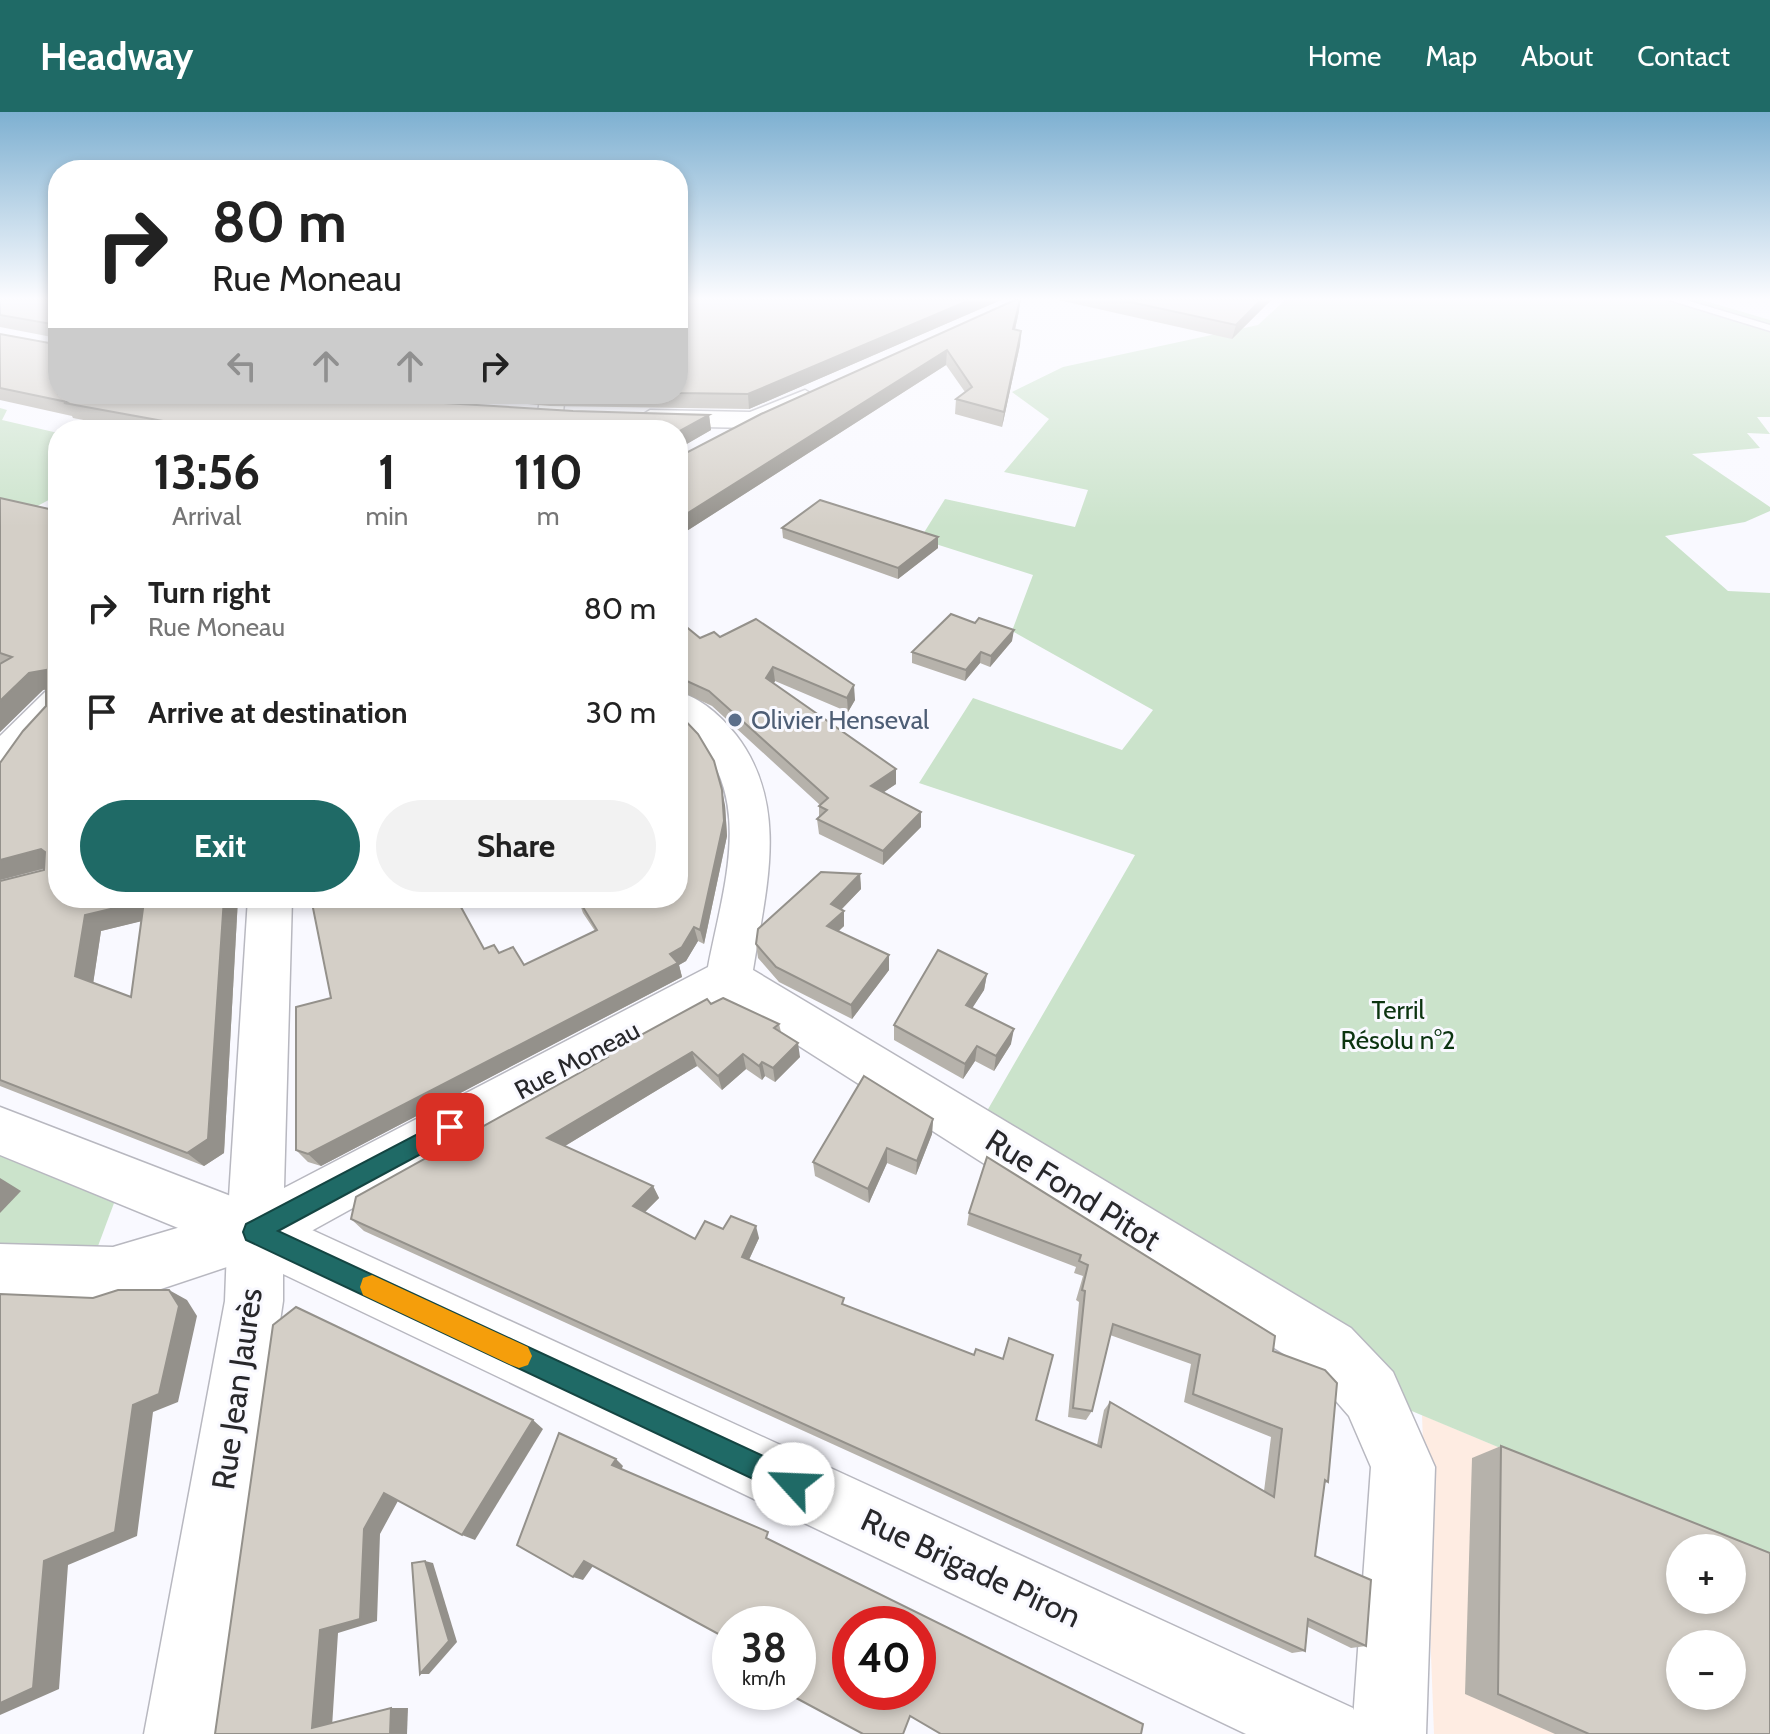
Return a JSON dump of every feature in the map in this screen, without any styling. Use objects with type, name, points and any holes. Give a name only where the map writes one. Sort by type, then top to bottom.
[{"type":"street","points":[[703,448],[754,420],[826,388]]},
{"type":"street","points":[[400,404],[424,408],[443,404]]},
{"type":"street","points":[[406,420],[424,408]]},
{"type":"street","points":[[520,415],[582,417]]},
{"type":"street","points":[[629,418],[754,420]]},
{"type":"street","points":[[688,709],[699,716],[727,747],[746,779],[749,792],[753,819],[729,978]]},
{"type":"street","points":[[0,762],[48,711]]},
{"type":"street","name":"Rue Jean Jaurès","points":[[181,1734],[254,1301],[270,908]]},
{"type":"street","name":"Rue Moneau","points":[[0,1272],[113,1276],[255,1232],[729,978]]},
{"type":"street","name":"Rue Fond Pitot","points":[[729,978],[1330,1349],[1371,1394],[1403,1467],[1389,1734]]},
{"type":"street","name":"Rue Brigade Piron","points":[[0,1131],[255,1232],[1327,1734]]},
{"type":"shaded area","points":[[1422,1415],[1706,1534],[1666,1534],[1666,1614],[1746,1614],[1746,1551],[1770,1561],[1770,1734],[1434,1734]]},
{"type":"green space","name":"Terril Résolu n°2","points":[[1045,376],[1770,376],[1770,417],[1757,417],[1770,434],[1747,433],[1760,448],[1692,454],[1770,507],[1770,511],[1745,522],[1665,536],[1728,591],[1770,593],[1770,1561],[1746,1551],[1746,1534],[1705,1534],[1371,1394],[976,1130],[1135,855],[919,783],[973,698],[1122,750],[1153,710],[1012,631],[1033,575],[920,539],[945,499],[1075,527],[1088,490],[1004,472],[1049,419],[1012,392]]},
{"type":"green space","points":[[0,408],[7,410],[2,420],[48,431],[48,500],[0,526]]},
{"type":"green space","points":[[0,1136],[123,1179],[98,1246],[0,1243]]},
{"type":"building","points":[[0,376],[48,376],[48,398],[0,388]]},
{"type":"building","points":[[688,376],[791,376],[748,394],[688,393]]},
{"type":"building","points":[[846,376],[906,376],[688,513],[688,452],[761,414]]},
{"type":"building","points":[[964,376],[1012,376],[1004,412],[956,399],[972,387]]},
{"type":"building","points":[[70,404],[459,404],[709,415],[688,427],[688,420],[158,420]]},
{"type":"building","points":[[0,498],[48,509],[48,908],[114,908],[85,915],[75,976],[131,997],[143,908],[223,908],[208,1139],[187,1153],[0,1080],[0,881],[44,870],[45,852],[41,849],[0,860],[0,763],[46,706],[46,670],[29,673],[0,701],[0,664],[12,657],[0,653]]},
{"type":"building","points":[[820,500],[938,537],[898,568],[782,528]]},
{"type":"building","points":[[951,614],[975,623],[979,618],[1014,630],[991,656],[981,652],[966,670],[912,652]]},
{"type":"building","points":[[756,619],[854,685],[847,698],[773,667],[766,678],[896,769],[871,786],[921,812],[883,851],[817,819],[827,810],[819,806],[828,798],[709,691],[688,682],[688,628],[700,638],[714,632],[720,637]]},
{"type":"building","points":[[688,724],[714,761],[722,790],[724,821],[700,930],[694,927],[682,947],[670,954],[678,963],[308,1154],[296,1150],[296,1007],[331,998],[313,908],[461,908],[484,949],[494,945],[499,953],[513,947],[524,965],[597,930],[584,908],[688,908]]},
{"type":"building","points":[[821,872],[860,874],[831,904],[844,911],[827,926],[889,955],[851,1005],[776,967],[756,944],[758,929]]},
{"type":"building","points":[[938,950],[987,974],[966,1005],[1014,1029],[996,1056],[977,1046],[965,1064],[894,1025]]},
{"type":"building","points":[[723,998],[779,1024],[774,1028],[798,1043],[773,1068],[762,1062],[759,1066],[743,1054],[718,1076],[692,1052],[547,1138],[653,1186],[633,1206],[695,1239],[705,1221],[723,1229],[731,1216],[756,1226],[742,1257],[844,1298],[842,1304],[974,1355],[976,1349],[1003,1359],[1009,1338],[1053,1355],[1036,1420],[1101,1447],[1110,1402],[1274,1497],[1282,1429],[1193,1394],[1200,1355],[1113,1324],[1092,1411],[1073,1408],[1085,1291],[1082,1290],[1088,1265],[1079,1261],[1081,1255],[969,1213],[987,1157],[1275,1336],[1273,1351],[1325,1370],[1337,1383],[1328,1482],[1325,1480],[1315,1556],[1371,1580],[1366,1646],[1308,1619],[1305,1651],[351,1219],[356,1197],[707,999],[711,1004]]},
{"type":"building","points":[[864,1076],[933,1119],[917,1161],[887,1148],[868,1189],[813,1162]]},
{"type":"building","points":[[118,1290],[169,1290],[179,1306],[159,1394],[133,1405],[115,1532],[44,1561],[33,1688],[0,1703],[0,1294],[93,1298]]},
{"type":"building","points":[[296,1307],[533,1420],[462,1535],[384,1493],[364,1529],[360,1619],[320,1630],[312,1728],[391,1708],[390,1734],[215,1734],[273,1325]]},
{"type":"building","points":[[559,1433],[616,1459],[612,1465],[768,1532],[766,1538],[904,1606],[832,1606],[832,1710],[936,1710],[936,1622],[1143,1724],[1141,1734],[941,1734],[910,1716],[903,1734],[863,1734],[816,1709],[816,1606],[712,1606],[712,1630],[584,1561],[573,1577],[517,1545]]},
{"type":"building","points":[[1501,1446],[1722,1534],[1666,1534],[1666,1614],[1746,1614],[1746,1543],[1770,1553],[1770,1734],[1589,1734],[1498,1694]]},
{"type":"building","points":[[425,1561],[449,1641],[420,1674],[412,1563]]},
{"type":"slow traffic","points":[[372,1287],[519,1356]]},
{"type":"place","name":"Olivier Henseval","points":[[735,720]]},
{"type":"route","points":[[450,1127],[255,1232],[793,1484]]}]
